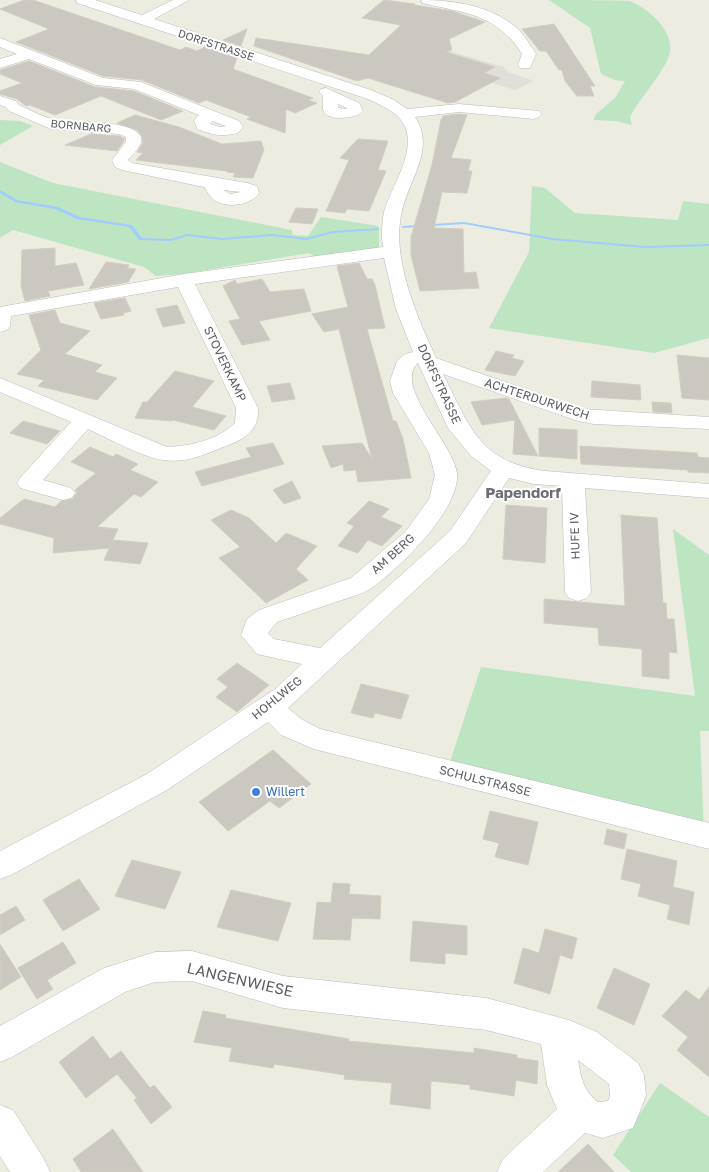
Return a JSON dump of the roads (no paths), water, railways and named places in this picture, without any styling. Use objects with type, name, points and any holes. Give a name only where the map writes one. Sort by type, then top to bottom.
[{"type":"street","points":[[142,20],[183,0]]},
{"type":"street","points":[[427,0],[478,12],[506,26],[516,35],[529,54],[525,64]]},
{"type":"street","points":[[78,2],[152,32],[168,29]]},
{"type":"street","name":"DORFSTRASSE","points":[[78,2],[142,20],[366,93],[384,100],[404,114],[414,130],[416,145],[397,199],[392,220],[392,252],[406,308],[422,359],[458,426],[471,444],[486,458],[504,468],[531,475],[709,491]]},
{"type":"street","points":[[0,42],[101,82],[136,85],[211,114]]},
{"type":"street","points":[[219,46],[215,48],[216,53],[331,94]]},
{"type":"street","points":[[0,64],[29,54]]},
{"type":"street","name":"BORNBARG","points":[[0,100],[44,122],[122,130],[131,134],[134,142],[120,160],[121,164],[210,183]]},
{"type":"street","points":[[404,114],[459,108],[534,114]]},
{"type":"street","points":[[1,319],[184,280],[392,252]]},
{"type":"street","name":"STOVERKAMP","points":[[0,384],[165,454],[188,453],[225,440],[240,432],[249,417],[247,408],[184,280]]},
{"type":"street","name":"ACHTERDURWECH","points":[[422,359],[586,417],[709,422]]},
{"type":"street","name":"AM BERG","points":[[324,659],[266,647],[254,635],[256,626],[268,616],[360,584],[414,537],[440,500],[446,475],[440,452],[403,393],[400,381],[404,365],[422,359]]},
{"type":"street","points":[[63,493],[28,483],[84,420]]},
{"type":"street","name":"HOHLWEG","points":[[0,866],[156,782],[270,708],[458,537],[504,468]]},
{"type":"street","name":"HUFE IV","points":[[573,480],[578,592]]},
{"type":"street","name":"SCHULSTRASSE","points":[[270,708],[292,727],[314,738],[709,836]]},
{"type":"street","name":"LANGENWIESE","points":[[0,1045],[116,979],[155,967],[192,966],[282,992],[486,1014],[557,1032],[585,1044],[626,1075],[628,1096],[620,1115],[599,1121],[580,1113]]},
{"type":"street","points":[[516,1172],[580,1113],[567,1093],[557,1032]]},
{"type":"street","points":[[0,1123],[31,1172]]},
{"type":"waterway","points":[[0,191],[16,201],[56,208],[79,218],[130,226],[141,239],[171,240],[187,235],[222,239],[272,235],[307,239],[332,232],[378,229]]},
{"type":"waterway","points":[[403,227],[464,223],[552,239],[645,247],[709,245]]},
{"type":"place","name":"Willert","points":[[256,792]]},
{"type":"district","name":"Papendorf","points":[[523,493]]}]
